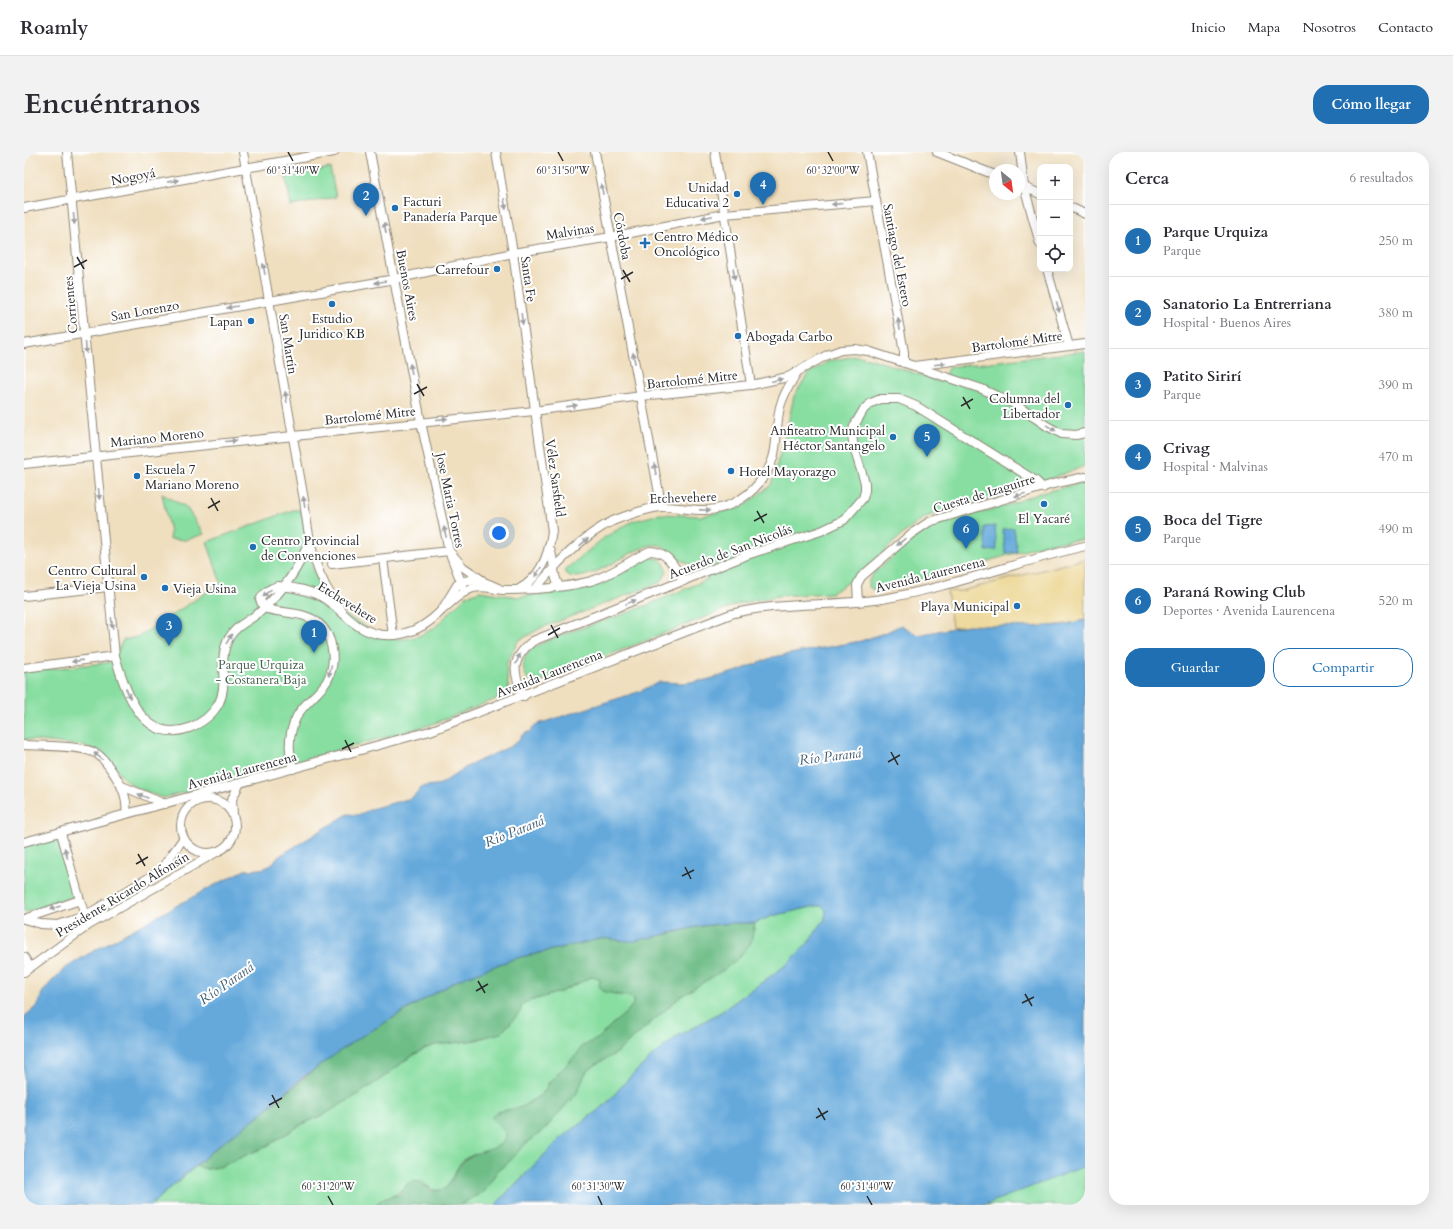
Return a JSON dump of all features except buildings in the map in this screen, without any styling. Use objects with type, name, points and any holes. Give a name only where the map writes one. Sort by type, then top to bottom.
[{"type":"street","name":"Corrientes","points":[[67,152],[115,656],[124,685],[135,707],[142,716],[149,723],[165,731],[185,730],[202,723],[216,708],[223,693],[223,657],[229,637],[237,628],[264,608]]},
{"type":"street","name":"San Martín","points":[[243,152],[304,500],[309,541],[315,564],[323,582],[331,597],[342,611]]},
{"type":"street","name":"Nogoyá","points":[[24,208],[334,152]]},
{"type":"street","name":"Buenos Aires","points":[[370,152],[421,422]]},
{"type":"street","name":"Santa Fe","points":[[496,152],[514,253],[534,411]]},
{"type":"street","name":"Córdoba","points":[[595,152],[642,396],[659,493],[660,507]]},
{"type":"street","points":[[715,152],[751,384]]},
{"type":"street","name":"Santiago del Estero","points":[[868,152],[904,352],[904,363]]},
{"type":"street","points":[[937,152],[989,173]]},
{"type":"street","points":[[1020,152],[1020,164]]},
{"type":"street","points":[[1025,187],[1037,193]]},
{"type":"street","points":[[1025,197],[1037,236]]},
{"type":"street","name":"Malvinas","points":[[270,300],[395,279],[514,253],[611,237],[724,214],[876,201]]},
{"type":"street","points":[[1073,208],[1085,214]]},
{"type":"street","points":[[1048,272],[1069,346]]},
{"type":"street","name":"San Lorenzo","points":[[24,344],[270,300]]},
{"type":"street","name":"Bartolomé Mitre","points":[[292,436],[534,411],[642,396],[769,382],[796,374],[811,363],[841,350],[854,349],[868,351],[914,366],[1085,344]]},
{"type":"street","points":[[914,366],[982,389],[1016,405],[1047,426],[1062,434],[1076,435],[1085,433]]},
{"type":"street","name":"Etchevehere","points":[[535,589],[554,567],[603,527],[621,518],[660,507],[714,510],[739,500],[758,485],[769,471],[774,458],[777,446],[780,407],[783,397],[796,374]]},
{"type":"street","name":"Acuerdo de San Nicolás","points":[[524,696],[515,674],[515,664],[518,656],[533,641],[767,548],[821,531],[844,520],[863,498],[865,490],[865,483],[854,448],[852,436],[854,426],[864,409],[871,403],[881,399],[899,399],[916,406],[1036,481],[1043,488]]},
{"type":"street","name":"Vélez Sarsfield","points":[[534,411],[552,531],[550,549],[554,567],[554,576],[559,586]]},
{"type":"street","name":"Jose Maria Torres","points":[[421,422],[449,551],[461,582]]},
{"type":"street","name":"Mariano Moreno","points":[[24,464],[95,455],[292,436]]},
{"type":"street","name":"Cuesta de Izaguirre","points":[[858,602],[858,585],[861,577],[924,524],[940,518],[1085,477]]},
{"type":"street","points":[[293,769],[289,748],[293,725],[304,706],[326,681],[332,659],[332,648],[325,630],[317,622],[300,615],[283,613],[264,608],[298,568],[309,541]]},
{"type":"street","name":"Avenida Laurencena","points":[[24,842],[430,731],[524,696],[731,614],[783,605],[858,602],[880,599],[917,591],[1085,546]]},
{"type":"street","name":"Vélez Sarsfield","points":[[519,589],[532,581],[550,549]]},
{"type":"street","points":[[332,564],[449,551],[464,567],[486,582]]},
{"type":"street","points":[[519,589],[535,589],[593,580],[650,551],[663,553],[684,581]]},
{"type":"street","points":[[383,559],[393,635]]},
{"type":"street","name":"Etchevehere","points":[[441,611],[457,585],[461,582],[471,580],[486,582],[498,588]]},
{"type":"street","points":[[461,582],[465,592]]},
{"type":"street","name":"Etchevehere","points":[[284,586],[313,593],[342,611],[351,620],[366,630],[377,634],[393,635],[416,630],[426,626],[441,611],[465,592],[482,587],[519,589]]},
{"type":"street","points":[[24,596],[108,587]]},
{"type":"street","points":[[24,668],[115,656]]},
{"type":"street","points":[[24,745],[79,748],[94,752],[106,762],[122,786],[127,802],[126,814]]},
{"type":"street","name":"Presidente Ricardo Alfonsín","points":[[27,970],[89,925],[223,849],[230,842],[234,834],[232,799],[240,783]]},
{"type":"street","points":[[122,786],[165,804]]},
{"type":"street","name":"Presidente Ricardo Alfonsín","points":[[215,853],[199,852],[192,849],[183,839],[182,828],[184,814],[195,802],[210,798],[218,800],[230,810],[234,817]]},
{"type":"street","points":[[61,833],[84,916],[89,925]]},
{"type":"street","name":"Presidente Ricardo Alfonsín","points":[[24,919],[40,924],[58,925],[84,916],[160,871],[183,839]]},
{"type":"street","points":[[24,919],[80,900]]},
{"type":"street","points":[[24,958],[27,970]]},
{"type":"green space","points":[[330,168],[336,197],[291,206],[286,177]]},
{"type":"green space","points":[[1085,351],[1085,466],[1002,496],[938,512],[924,518],[903,534],[854,579],[831,593],[778,596],[741,603],[543,681],[530,681],[527,678],[524,669],[524,661],[528,652],[540,644],[660,600],[708,579],[702,564],[695,567],[679,559],[658,545],[649,546],[638,550],[586,575],[575,577],[566,574],[566,569],[605,537],[633,521],[660,514],[701,516],[741,508],[771,485],[786,433],[794,396],[808,374],[829,361],[856,356],[869,358],[941,382],[949,367]]},
{"type":"green space","points":[[1085,482],[1085,539],[1051,543],[900,586],[874,590],[869,587],[869,580],[875,572],[931,526],[1008,505],[1037,494]]},
{"type":"green space","points":[[162,494],[186,507],[204,534],[186,540],[169,539],[170,532]]},
{"type":"green space","name":"Parque Urquiza - Costanera Baja","points":[[293,510],[301,510],[312,566],[319,583],[334,609],[385,638],[404,639],[419,636],[434,628],[466,596],[480,591],[518,597],[590,587],[608,581],[650,557],[660,559],[664,563],[667,572],[661,582],[541,628],[518,641],[506,665],[509,694],[430,725],[163,798],[135,787],[123,778],[103,752],[83,746],[24,739],[24,672],[112,662],[123,640],[138,637],[221,583],[207,542]]},
{"type":"green space","points":[[58,839],[74,896],[24,913],[24,846]]},
{"type":"green space","points":[[822,906],[826,910],[825,919],[808,943],[786,965],[721,1012],[678,1036],[656,1053],[630,1077],[605,1105],[560,1139],[495,1205],[460,1205],[485,1191],[497,1171],[509,1162],[524,1145],[544,1130],[576,1093],[586,1072],[598,1063],[615,1054],[680,997],[694,987],[754,930],[755,923],[772,916]]},
{"type":"green space","points":[[731,923],[755,923],[751,943],[738,958],[725,969],[680,997],[615,1054],[598,1063],[586,1072],[577,1093],[544,1130],[524,1145],[509,1162],[497,1171],[485,1191],[460,1205],[374,1205],[383,1199],[400,1194],[407,1184],[414,1181],[422,1182],[432,1191],[445,1189],[458,1168],[465,1160],[474,1154],[492,1149],[505,1139],[506,1133],[492,1119],[493,1115],[501,1111],[522,1107],[539,1096],[546,1090],[549,1082],[578,1053],[582,1046],[599,1038],[610,1026],[626,1013],[634,1003],[634,999],[604,992],[599,986],[600,979],[593,976],[560,992],[526,1002],[522,1005],[520,1012],[501,1033],[469,1041],[435,1045],[424,1049],[407,1059],[357,1095],[323,1115],[304,1123],[267,1146],[219,1167],[207,1169],[196,1166],[219,1145],[258,1116],[320,1065],[357,1039],[458,980],[513,959],[599,939],[611,938],[620,941],[668,934],[701,926]]},
{"type":"green space","points":[[594,976],[600,979],[615,995],[626,996],[634,999],[631,1008],[609,1027],[596,1041],[581,1048],[578,1053],[549,1082],[546,1090],[539,1096],[522,1107],[497,1112],[495,1122],[506,1133],[505,1139],[496,1147],[466,1158],[462,1161],[445,1189],[438,1191],[424,1185],[407,1184],[396,1194],[374,1205],[151,1205],[196,1166],[207,1169],[219,1167],[267,1146],[304,1123],[323,1115],[357,1095],[407,1059],[424,1049],[435,1045],[477,1040],[504,1030],[520,1012],[522,1004],[560,992]]},
{"type":"green space","points":[[1085,1166],[1085,1205],[984,1205],[1077,1168]]},
{"type":"sand","name":"Playa Municipal","points":[[1085,559],[1085,620],[1030,628],[968,626],[952,627],[947,591],[961,591]]},
{"type":"water","points":[[995,526],[997,550],[986,551],[984,527]]},
{"type":"water","points":[[1014,528],[1017,552],[1005,553],[1003,529]]},
{"type":"water","name":"Río Paraná","points":[[1085,620],[1085,1166],[984,1205],[495,1205],[560,1139],[605,1105],[630,1077],[656,1053],[678,1036],[721,1012],[786,965],[808,943],[825,919],[826,910],[822,906],[816,906],[772,916],[755,923],[731,923],[701,926],[635,941],[599,939],[513,959],[458,980],[357,1039],[302,1078],[258,1116],[219,1145],[151,1205],[24,1205],[24,1017],[38,1005],[42,993],[64,969],[90,953],[245,870],[261,869],[270,866],[278,857],[348,814],[358,815],[374,808],[408,799],[414,796],[421,787],[441,784],[468,766],[516,743],[523,734],[531,731],[535,725],[638,692],[660,682],[682,683],[706,680],[738,671],[773,657],[861,641],[887,632],[901,625],[918,635],[968,625],[1028,627],[1063,625]]},
{"type":"place","name":"Unidad Educativa 2","points":[[737,194]]},
{"type":"place","name":"Crivag","points":[[763,205]]},
{"type":"place","name":"Facturi Panadería Parque","points":[[395,208]]},
{"type":"place","name":"Sanatorio La Entrerriana","points":[[366,216]]},
{"type":"place","name":"Centro Médico Oncológico","points":[[645,243]]},
{"type":"place","name":"Carrefour","points":[[497,269]]},
{"type":"place","name":"Estudio Juridico KB","points":[[332,304]]},
{"type":"place","name":"Lapan","points":[[251,321]]},
{"type":"place","name":"Abogada Carbo","points":[[738,336]]},
{"type":"place","name":"Columna del Libertador","points":[[1068,405]]},
{"type":"place","name":"Anfiteatro Municipal Héctor Santangelo","points":[[893,437]]},
{"type":"place","name":"Boca del Tigre","points":[[927,457]]},
{"type":"place","name":"Hotel Mayorazgo","points":[[731,471]]},
{"type":"place","name":"Escuela 7 Mariano Moreno","points":[[137,476]]},
{"type":"place","name":"El Yacaré","points":[[1044,504]]},
{"type":"place","name":"Centro Provincial de Convenciones","points":[[253,547]]},
{"type":"place","name":"Paraná Rowing Club","points":[[966,549]]},
{"type":"place","name":"Centro Cultural La Vieja Usina","points":[[144,577]]},
{"type":"place","name":"Vieja Usina","points":[[165,588]]},
{"type":"place","name":"Playa Municipal","points":[[1017,606]]},
{"type":"place","name":"Patito Sirirí","points":[[169,646]]},
{"type":"place","name":"Parque Urquiza","points":[[314,653]]}]
